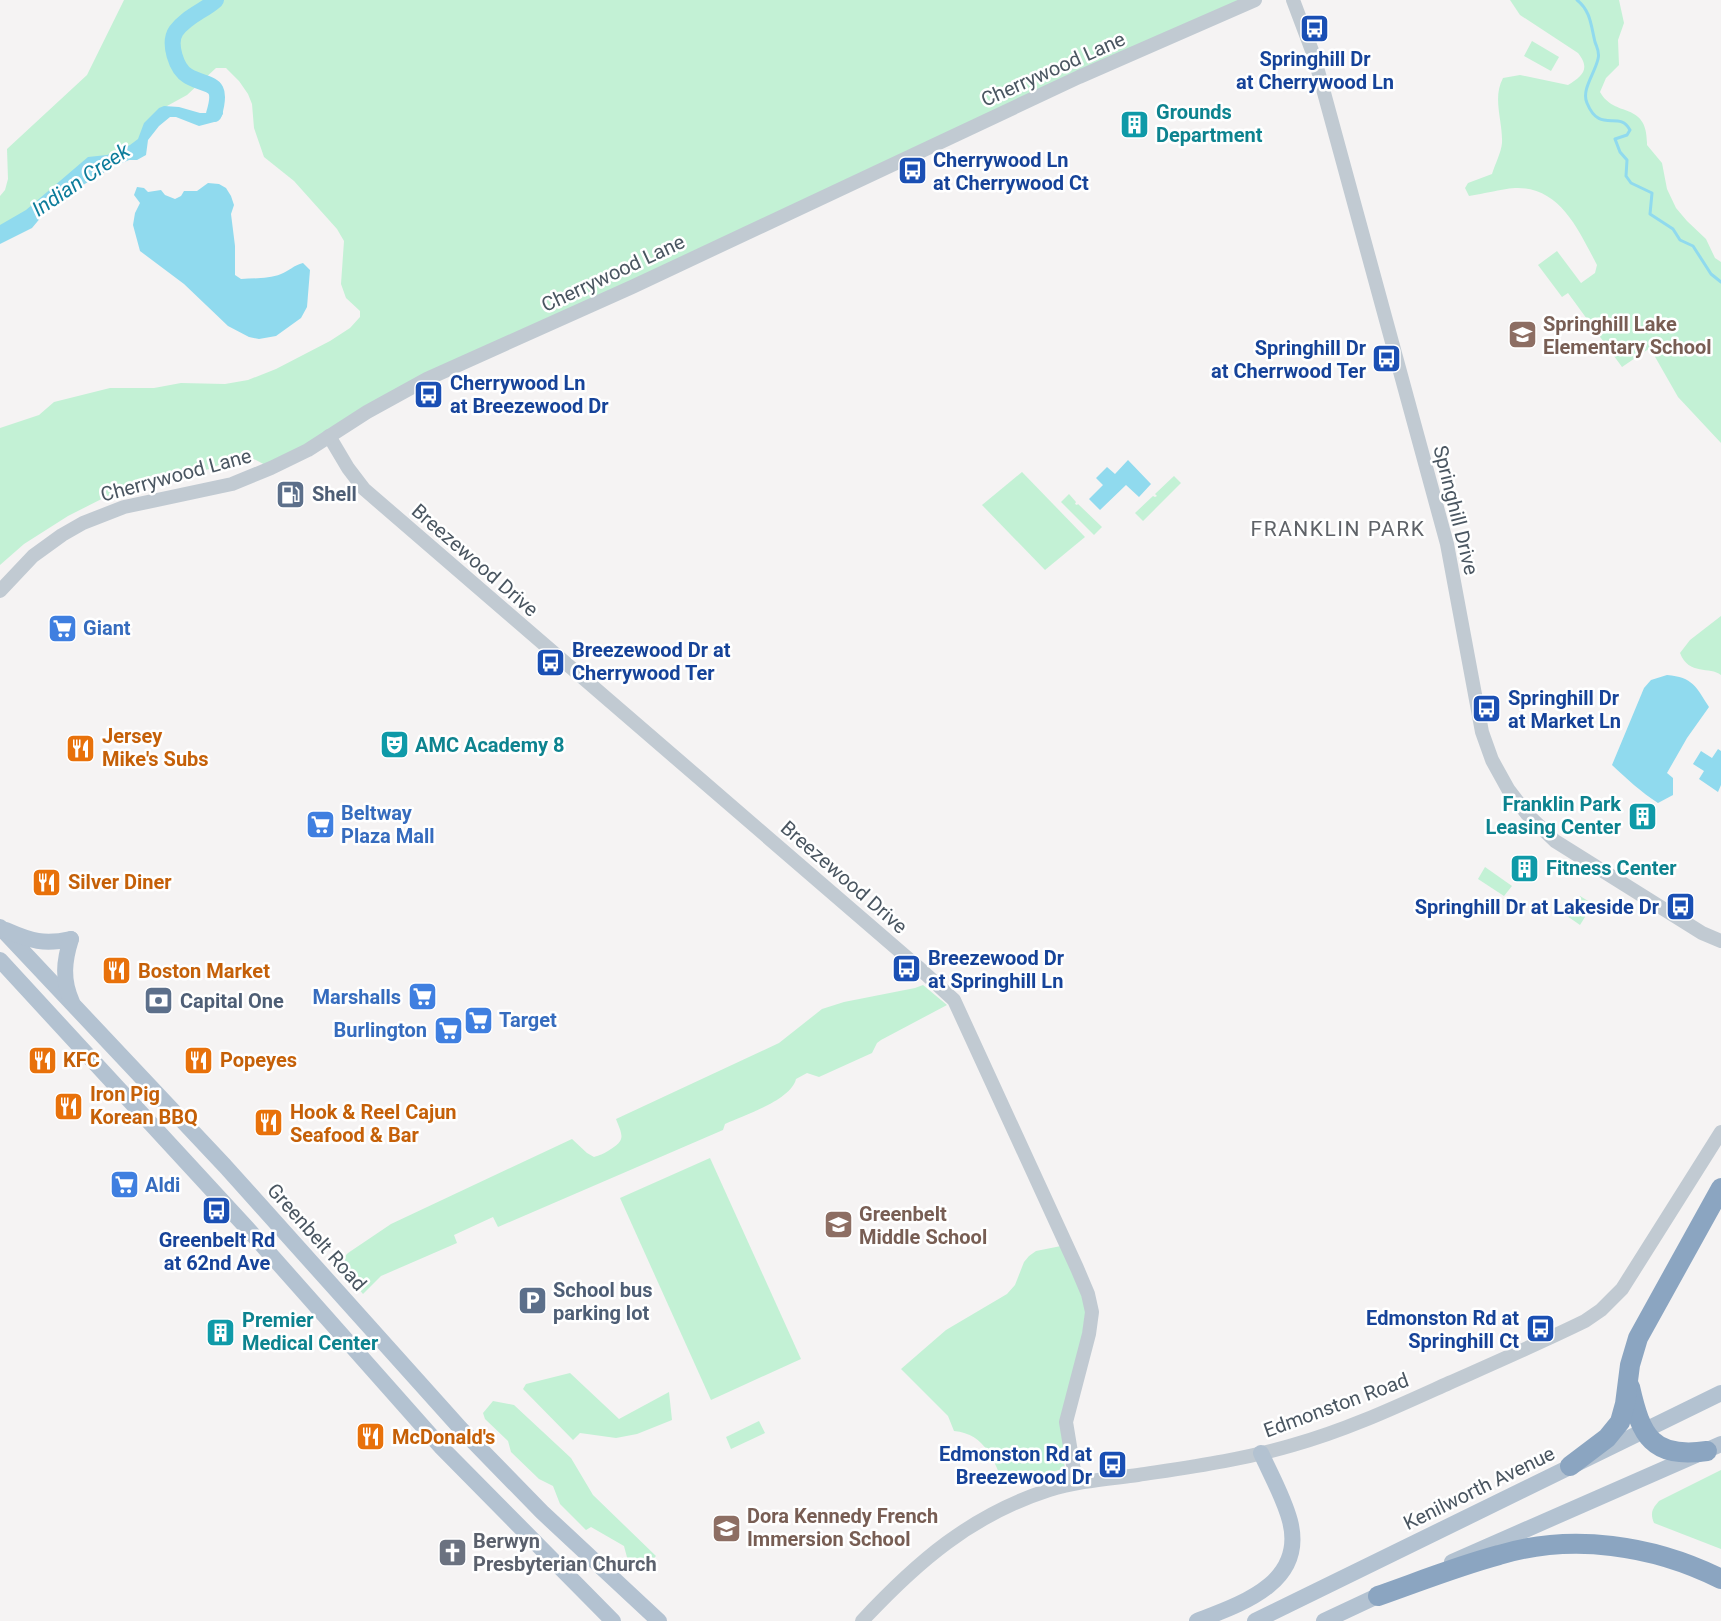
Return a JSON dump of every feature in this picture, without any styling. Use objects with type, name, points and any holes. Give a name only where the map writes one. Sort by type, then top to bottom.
[{"type":"highway","points":[[1570,1466],[1607,1438],[1620,1422],[1630,1365],[1638,1338],[1721,1188]]},
{"type":"highway","points":[[1628,1378],[1643,1429],[1652,1441],[1662,1448],[1675,1452],[1691,1453],[1714,1448]]},
{"type":"highway","points":[[1378,1596],[1498,1555],[1547,1545],[1602,1545],[1630,1548],[1684,1563],[1721,1579]]},
{"type":"main road","points":[[0,927],[32,941],[47,943],[71,939],[64,972],[66,986],[76,1008]]},
{"type":"main road","name":"Greenbelt Road","points":[[0,927],[225,1166],[461,1429],[542,1512],[659,1621]]},
{"type":"main road","points":[[0,960],[247,1228],[442,1448],[613,1621]]},
{"type":"main road","name":"Kenilworth Avenue","points":[[1255,1621],[1643,1429],[1721,1393]]},
{"type":"main road","points":[[1324,1621],[1473,1552],[1714,1448]]},
{"type":"main road","points":[[1197,1621],[1238,1605],[1267,1588],[1280,1574],[1289,1558],[1292,1533],[1290,1519],[1261,1453]]},
{"type":"main road","points":[[1239,1621],[1287,1605]]},
{"type":"street","name":"Cherrywood Lane","points":[[0,591],[33,556],[83,523],[140,502],[232,484],[295,457],[427,380],[632,287],[1079,77],[1255,0]]},
{"type":"street","name":"Springhill Drive","points":[[1293,0],[1314,56],[1447,544],[1478,716],[1492,760],[1517,802],[1555,841],[1706,936],[1721,949]]},
{"type":"street","name":"Breezewood Drive","points":[[329,436],[364,489],[954,1000],[1077,1268],[1091,1306],[1089,1334],[1066,1422],[1076,1484]]},
{"type":"street","name":"Springhill Drive","points":[[1706,936],[1721,941]]},
{"type":"street","name":"Edmonston Road","points":[[862,1621],[925,1558],[960,1533],[1012,1504],[1049,1490],[1076,1484],[1207,1465],[1304,1442],[1370,1418],[1565,1331],[1594,1315],[1622,1289],[1721,1132]]},
{"type":"green space","points":[[124,0],[1255,0],[427,379],[271,468],[250,457],[237,461],[229,460],[210,469],[173,472],[169,475],[161,473],[137,481],[68,516],[24,544],[0,565],[0,428],[39,415],[54,402],[110,388],[154,388],[181,383],[225,384],[248,380],[276,369],[330,341],[350,328],[360,317],[360,311],[346,298],[341,284],[344,241],[337,229],[294,181],[264,157],[254,128],[252,104],[248,94],[226,68],[216,68],[187,95],[167,106],[134,148],[0,235],[0,196],[5,190],[8,179],[7,149],[87,75]]},
{"type":"green space","points":[[1510,0],[1619,0],[1624,23],[1618,40],[1619,65],[1606,78],[1600,92],[1606,100],[1637,116],[1642,122],[1646,131],[1647,145],[1662,163],[1667,189],[1676,208],[1706,239],[1715,258],[1721,262],[1721,443],[1678,397],[1650,348],[1622,367],[1568,293],[1562,297],[1538,265],[1557,251],[1581,283],[1595,273],[1597,265],[1583,238],[1566,213],[1556,203],[1544,194],[1531,189],[1515,188],[1469,196],[1465,188],[1468,183],[1492,174],[1499,155],[1502,135],[1498,94],[1503,78],[1520,75],[1568,85],[1581,75],[1584,68],[1584,63],[1578,53],[1520,15]]},
{"type":"green space","points":[[1532,41],[1559,57],[1551,71],[1524,56]]},
{"type":"green space","points":[[1022,472],[1085,537],[1045,570],[982,505]]},
{"type":"green space","points":[[1174,476],[1181,483],[1143,521],[1135,513],[1153,496],[1157,496],[1155,494]]},
{"type":"green space","points":[[1069,494],[1076,502],[1075,504],[1078,504],[1102,527],[1094,535],[1061,502]]},
{"type":"green space","points":[[1721,616],[1721,675],[1694,668],[1684,660],[1680,653],[1690,640]]},
{"type":"green space","points":[[1485,867],[1512,886],[1504,896],[1478,879]]},
{"type":"green space","points":[[1580,896],[1593,904],[1580,925],[1567,916]]},
{"type":"green space","points":[[923,985],[947,1005],[881,1040],[872,1053],[819,1077],[807,1073],[796,1079],[786,1094],[725,1124],[723,1130],[498,1227],[493,1217],[454,1235],[457,1243],[381,1276],[363,1294],[337,1264],[348,1253],[391,1224],[572,1139],[594,1157],[605,1153],[618,1144],[621,1138],[616,1119],[779,1043],[822,1009]]},
{"type":"green space","points":[[710,1158],[801,1359],[711,1400],[620,1198]]},
{"type":"green space","points":[[1066,1245],[1088,1294],[1068,1439],[1062,1452],[1065,1468],[1005,1487],[992,1459],[981,1443],[965,1433],[954,1431],[948,1416],[901,1369],[946,1330],[1007,1294],[1015,1285],[1024,1262],[1029,1256],[1036,1251]]},
{"type":"green space","points":[[570,1373],[619,1419],[669,1392],[672,1420],[637,1434],[616,1438],[580,1433],[573,1440],[523,1389],[526,1384]]},
{"type":"green space","points":[[493,1401],[514,1405],[571,1458],[593,1495],[656,1556],[642,1570],[628,1561],[624,1546],[591,1527],[586,1530],[560,1504],[553,1486],[539,1479],[511,1452],[508,1441],[485,1419],[483,1413]]},
{"type":"green space","points":[[759,1421],[765,1433],[731,1449],[726,1437]]},
{"type":"green space","points":[[1721,1470],[1721,1549],[1654,1523],[1652,1511],[1659,1501]]},
{"type":"water","points":[[221,91],[223,114],[218,121],[199,126],[170,117],[148,140],[146,155],[113,167],[83,185],[47,210],[32,228],[0,244],[0,225],[26,210],[88,157],[107,155],[130,145],[138,139],[144,123],[164,106],[208,113],[211,110],[211,94]]},
{"type":"water","points":[[208,183],[219,184],[226,188],[234,205],[231,214],[235,246],[235,275],[241,279],[272,277],[303,263],[310,270],[307,307],[301,318],[276,336],[259,339],[249,337],[228,326],[184,284],[140,251],[133,225],[140,203],[134,195],[137,187],[144,188],[148,192],[161,190],[165,195],[175,199],[184,191],[197,191]]},
{"type":"water","points":[[1128,460],[1151,484],[1139,497],[1126,485],[1100,510],[1089,499],[1103,485],[1096,478],[1107,467],[1115,474]]},
{"type":"water","points":[[1667,675],[1683,678],[1693,684],[1709,707],[1687,738],[1667,773],[1673,778],[1673,795],[1658,803],[1612,765],[1644,688],[1651,680]]},
{"type":"water","points":[[1718,749],[1721,751],[1721,785],[1718,792],[1699,779],[1704,771],[1693,764],[1701,751],[1712,758]]},
{"type":"waterway","name":"Indian Creek","points":[[214,114],[217,103],[216,90],[184,73],[174,55],[173,42],[180,26],[216,0]]},
{"type":"waterway","points":[[1577,0],[1588,14],[1599,57],[1589,81],[1586,93],[1587,103],[1598,118],[1626,124],[1630,130],[1627,135],[1615,139],[1620,152],[1627,160],[1626,176],[1631,183],[1652,193],[1650,214],[1673,229],[1680,240],[1693,246],[1711,274],[1721,282]]},
{"type":"place","name":"Springhill Dr at Cherrywood Ln","points":[[1315,28]]},
{"type":"place","name":"Grounds Department","points":[[1135,124]]},
{"type":"place","name":"Cherrywood Ln at Cherrywood Ct","points":[[912,171]]},
{"type":"place","name":"Springhill Lake Elementary School","points":[[1522,335]]},
{"type":"place","name":"Springhill Dr at Cherrwood Ter","points":[[1387,359]]},
{"type":"place","name":"Cherrywood Ln at Breezewood Dr","points":[[429,394]]},
{"type":"place","name":"Shell","points":[[291,494]]},
{"type":"place","name":"Giant","points":[[62,628]]},
{"type":"place","name":"Breezewood Dr at Cherrywood Ter","points":[[551,662]]},
{"type":"place","name":"Springhill Dr at Market Ln","points":[[1487,709]]},
{"type":"place","name":"AMC Academy 8","points":[[394,745]]},
{"type":"place","name":"Jersey Mike's Subs","points":[[81,748]]},
{"type":"place","name":"Franklin Park Leasing Center","points":[[1642,816]]},
{"type":"place","name":"Beltway Plaza Mall","points":[[320,824]]},
{"type":"place","name":"Fitness Center","points":[[1525,868]]},
{"type":"place","name":"Silver Diner","points":[[47,882]]},
{"type":"place","name":"Springhill Dr at Lakeside Dr","points":[[1680,907]]},
{"type":"place","name":"Breezewood Dr at Springhill Ln","points":[[907,969]]},
{"type":"place","name":"Boston Market","points":[[117,971]]},
{"type":"place","name":"Marshalls","points":[[422,997]]},
{"type":"place","name":"Capital One","points":[[159,1001]]},
{"type":"place","name":"Target","points":[[478,1020]]},
{"type":"place","name":"Burlington","points":[[448,1030]]},
{"type":"place","name":"KFC","points":[[42,1060]]},
{"type":"place","name":"Popeyes","points":[[199,1060]]},
{"type":"place","name":"Iron Pig Korean BBQ","points":[[69,1106]]},
{"type":"place","name":"Hook & Reel Cajun Seafood & Bar","points":[[269,1123]]},
{"type":"place","name":"Aldi","points":[[124,1185]]},
{"type":"place","name":"Greenbelt Rd at 62nd Ave","points":[[217,1210]]},
{"type":"place","name":"Greenbelt Middle School","points":[[838,1225]]},
{"type":"place","name":"School bus parking lot","points":[[532,1301]]},
{"type":"place","name":"Edmonston Rd at Springhill Ct","points":[[1540,1329]]},
{"type":"place","name":"Premier Medical Center","points":[[221,1332]]},
{"type":"place","name":"McDonald's","points":[[371,1437]]},
{"type":"place","name":"Edmonston Rd at Breezewood Dr","points":[[1113,1465]]},
{"type":"place","name":"Dora Kennedy French Immersion School","points":[[726,1528]]},
{"type":"place","name":"Berwyn Presbyterian Church","points":[[452,1553]]},
{"type":"district","name":"FRANKLIN PARK","points":[[1338,529]]}]
